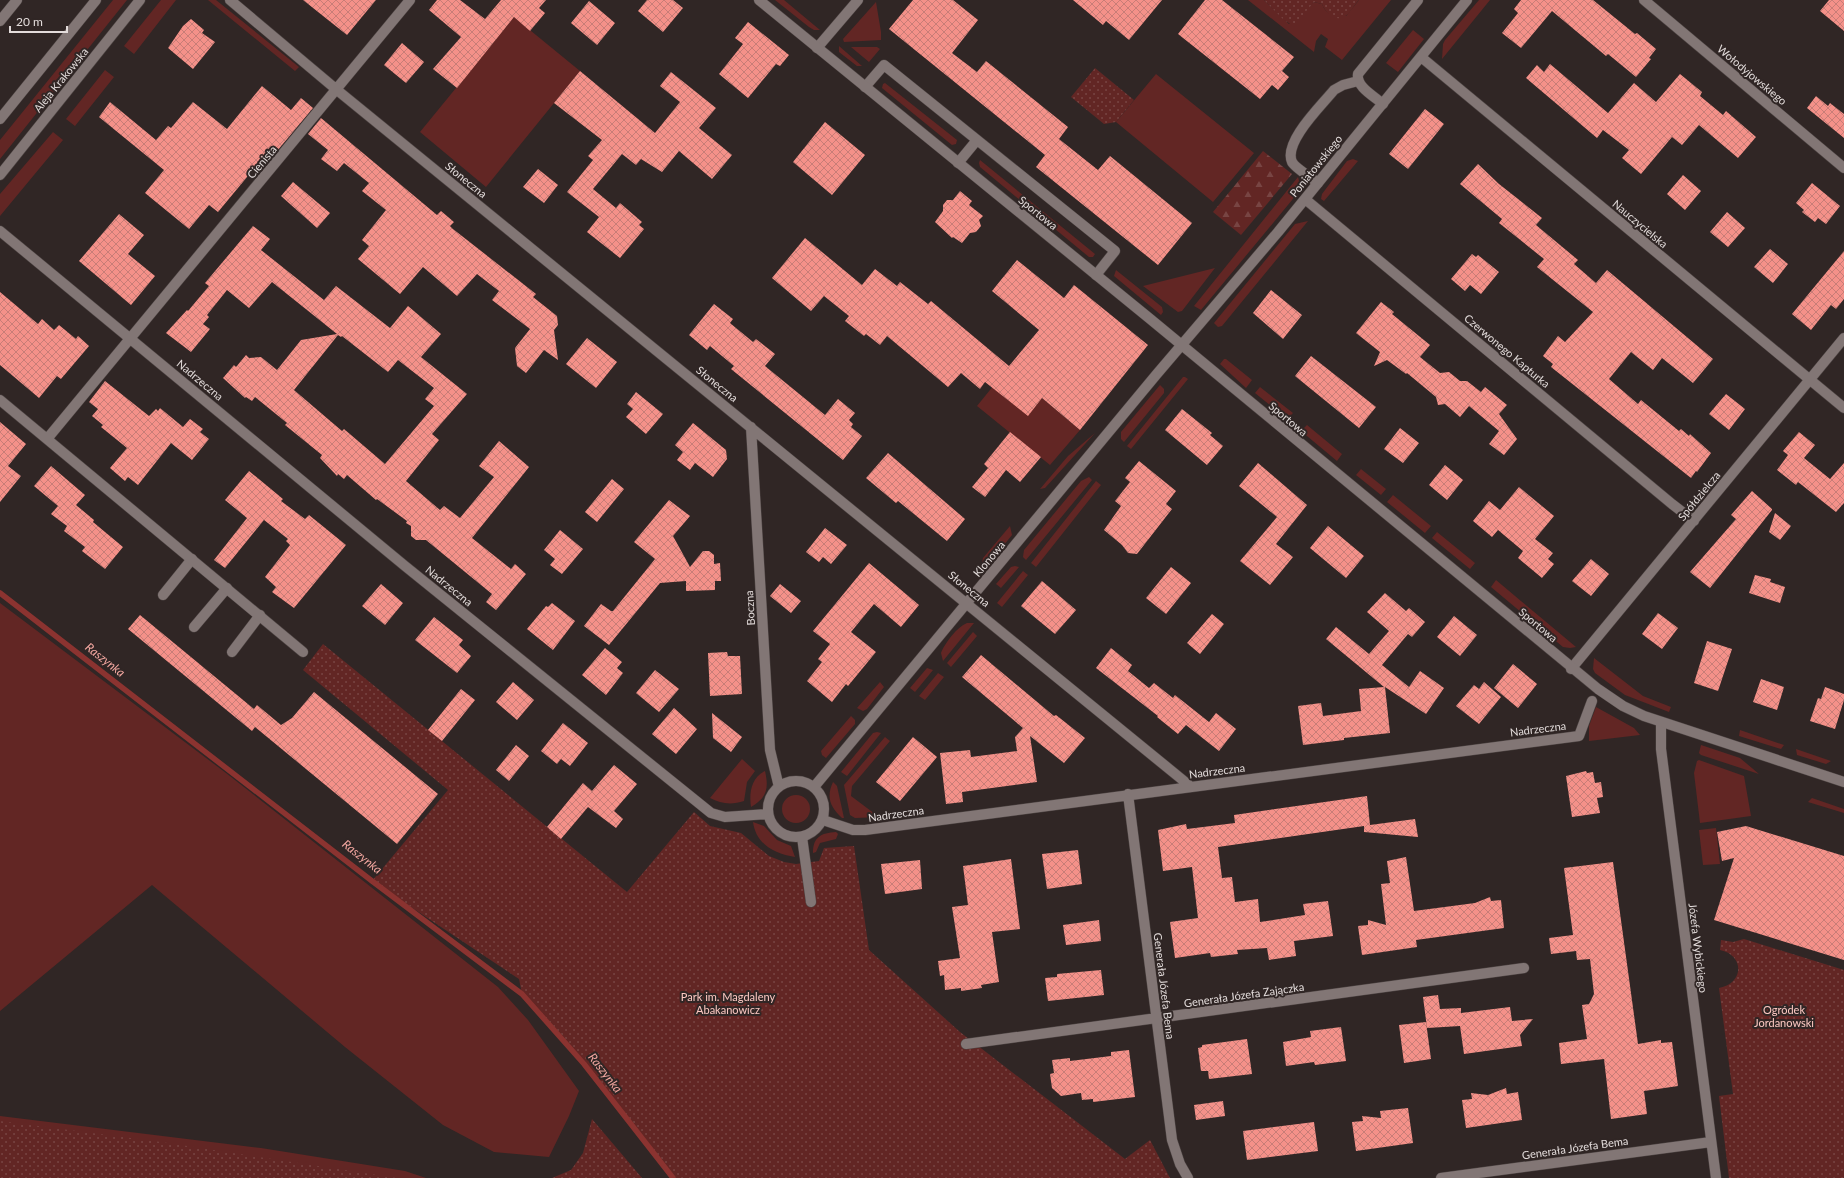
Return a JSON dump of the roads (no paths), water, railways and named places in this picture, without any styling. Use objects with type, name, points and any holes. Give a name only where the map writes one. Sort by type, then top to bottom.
[{"type":"street","points":[[0,21],[18,0]]},
{"type":"street","name":"Aleja Krakowska","points":[[0,120],[96,0]]},
{"type":"street","name":"Aleja Krakowska","points":[[0,175],[140,0]]},
{"type":"street","name":"Słoneczna","points":[[230,0],[337,90],[1190,786]]},
{"type":"street","name":"Cienista","points":[[130,338],[410,0]]},
{"type":"street","name":"Sportowa","points":[[759,0],[1182,345],[1572,669],[1623,706],[1661,722],[1844,782]]},
{"type":"street","points":[[817,48],[858,0]]},
{"type":"street","points":[[1382,104],[1362,87],[1358,81],[1358,74],[1418,0]]},
{"type":"street","name":"Poniatowskiego","points":[[1182,345],[1305,199],[1468,0]]},
{"type":"street","name":"Wołodyjowskiego","points":[[1644,0],[1844,168]]},
{"type":"street","name":"Nauczycielska","points":[[1421,57],[1844,408]]},
{"type":"street","points":[[865,87],[884,65],[1115,251],[1096,275]]},
{"type":"street","points":[[1318,183],[1292,163],[1291,158],[1294,140],[1334,90],[1343,85],[1358,81]]},
{"type":"street","points":[[958,163],[977,140]]},
{"type":"street","name":"Czerwonego Kapturka","points":[[1305,199],[1694,521]]},
{"type":"street","name":"Nadrzeczna","points":[[0,231],[405,566],[710,813],[725,818],[768,814]]},
{"type":"street","points":[[47,439],[130,338]]},
{"type":"street","name":"Spółdzielcza","points":[[1572,669],[1844,338]]},
{"type":"street","name":"Klonowa","points":[[814,787],[968,604],[1182,345]]},
{"type":"street","points":[[0,400],[303,652]]},
{"type":"street","name":"Boczna","points":[[751,427],[770,750],[779,787]]},
{"type":"street","points":[[163,595],[192,559]]},
{"type":"street","points":[[194,627],[226,588]]},
{"type":"street","points":[[232,652],[260,616]]},
{"type":"street","name":"Nadrzeczna","points":[[823,820],[853,830],[865,830],[1128,794],[1579,736],[1592,701]]},
{"type":"street","name":"Józefa Wybickiego","points":[[1661,722],[1661,749],[1716,1178]]},
{"type":"street","points":[[787,782],[806,782],[814,787],[820,794],[824,802],[825,811],[823,820],[818,828],[811,834],[802,838],[793,838],[776,830],[771,823],[768,814],[770,799],[779,787],[787,782]]},
{"type":"street","name":"Generała Józefa Bema","points":[[1128,794],[1172,1140],[1180,1164],[1188,1178]]},
{"type":"street","points":[[802,838],[811,902]]},
{"type":"street","name":"Generała Józefa Zajączka","points":[[966,1044],[1524,968]]},
{"type":"street","name":"Generała Józefa Bema","points":[[1441,1178],[1711,1142]]},
{"type":"waterway","name":"Raszynka","points":[[0,593],[372,881],[522,994],[584,1064],[673,1178]]},
{"type":"park label","name":"Park im. Magdaleny Abakanowicz","points":[[728,1003]]},
{"type":"park label","name":"Ogródek Jordanowski","points":[[1784,1016]]}]
